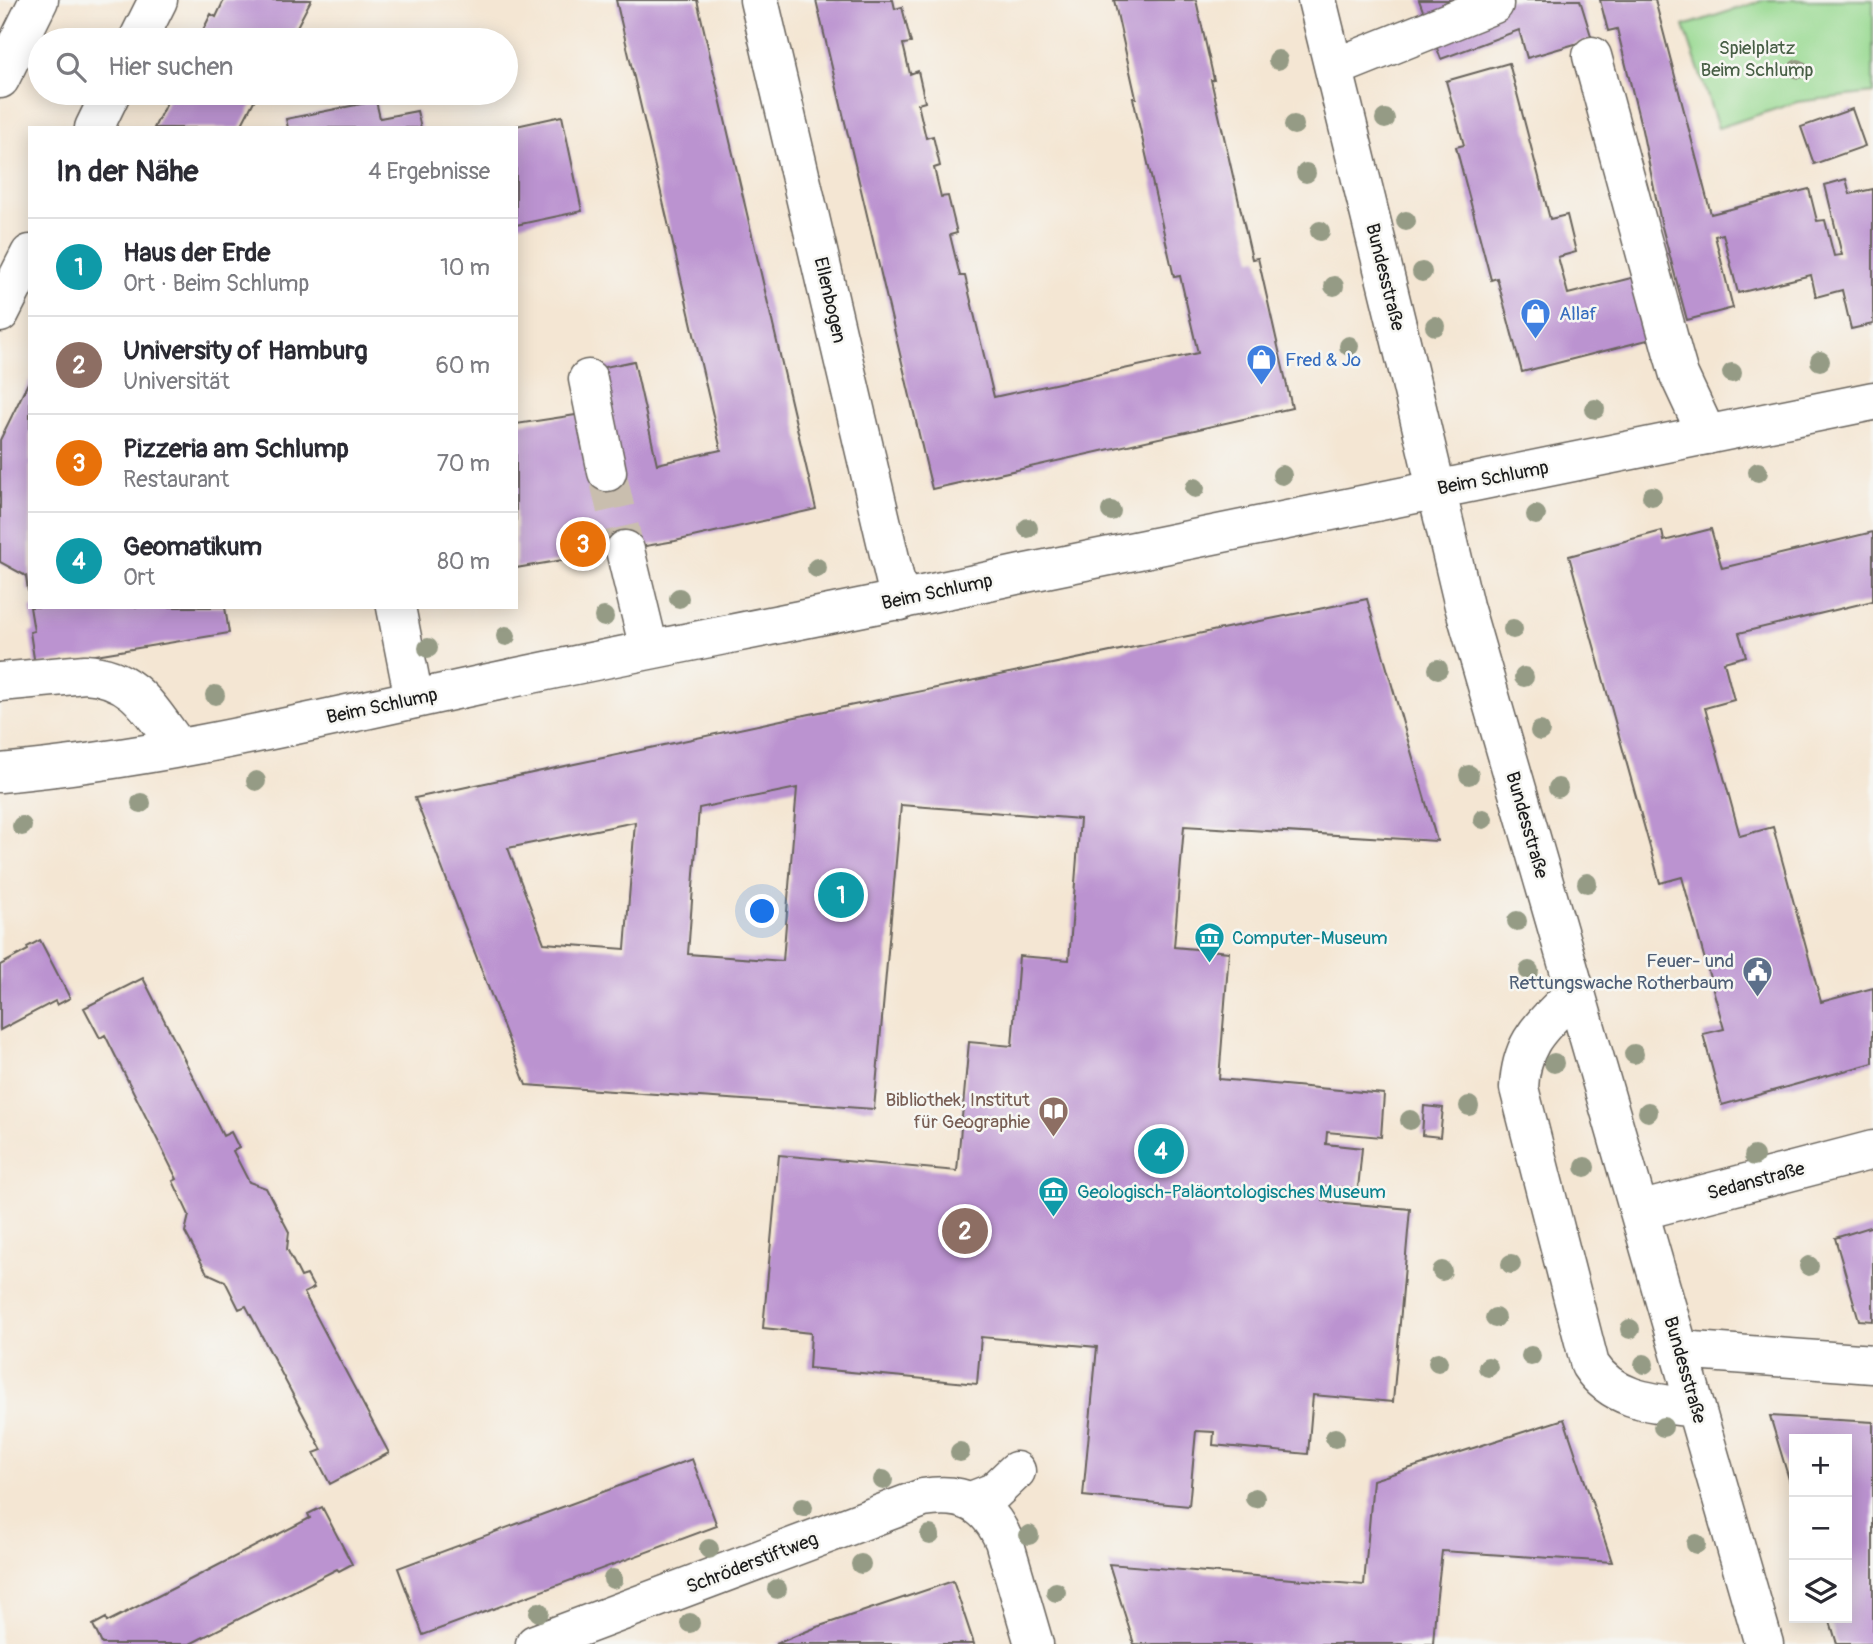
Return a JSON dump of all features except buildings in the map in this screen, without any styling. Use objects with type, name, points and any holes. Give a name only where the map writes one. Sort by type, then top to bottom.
[{"type":"street","points":[[0,79],[39,0]]},
{"type":"street","points":[[144,28],[158,0]]},
{"type":"street","name":"Ellenbogen","points":[[759,0],[900,601]]},
{"type":"street","name":"Bundesstraße","points":[[1317,0],[1464,606],[1764,1644]]},
{"type":"street","points":[[1334,68],[1494,4],[1493,0]]},
{"type":"street","points":[[1592,56],[1672,354],[1707,435]]},
{"type":"street","points":[[94,126],[105,105]]},
{"type":"street","points":[[0,313],[28,258]]},
{"type":"street","points":[[587,379],[607,472]]},
{"type":"street","name":"Beim Schlump","points":[[0,773],[179,748],[649,649],[900,601],[1034,571],[1873,401]]},
{"type":"street","points":[[625,550],[649,649]]},
{"type":"street","points":[[396,609],[414,699]]},
{"type":"street","points":[[0,682],[85,674],[112,679],[125,684],[138,695],[179,748]]},
{"type":"street","points":[[1575,992],[1532,1039],[1524,1055],[1519,1088],[1590,1365],[1609,1386],[1639,1401],[1696,1408]]},
{"type":"street","name":"Sedanstraße","points":[[1639,1211],[1873,1150]]},
{"type":"street","points":[[1679,1350],[1873,1364]]},
{"type":"street","points":[[971,1501],[995,1492],[1016,1471]]},
{"type":"street","name":"Schröderstiftweg","points":[[535,1644],[923,1498],[956,1496],[971,1501]]},
{"type":"street","points":[[971,1501],[986,1512],[998,1526],[1034,1644]]},
{"type":"green space","name":"Spielplatz Beim Schlump","points":[[1764,0],[1873,0],[1873,93],[1797,102],[1718,128],[1684,26]]},
{"type":"tunnel","points":[[607,472],[625,550]]},
{"type":"place","name":"Allaf","points":[[1536,341]]},
{"type":"place","name":"Fred & Jo","points":[[1262,387]]},
{"type":"place","name":"Pizzeria am Schlump","points":[[583,544]]},
{"type":"place","name":"Haus der Erde","points":[[841,895]]},
{"type":"place","name":"Computer-Museum","points":[[1209,965]]},
{"type":"place","name":"Feuer- und Rettungswache Rotherbaum","points":[[1757,999]]},
{"type":"place","name":"Bibliothek, Institut für Geographie","points":[[1053,1138]]},
{"type":"place","name":"Geomatikum","points":[[1161,1151]]},
{"type":"place","name":"Geologisch-Paläontologisches Museum","points":[[1054,1219]]},
{"type":"place","name":"University of Hamburg","points":[[965,1231]]}]
